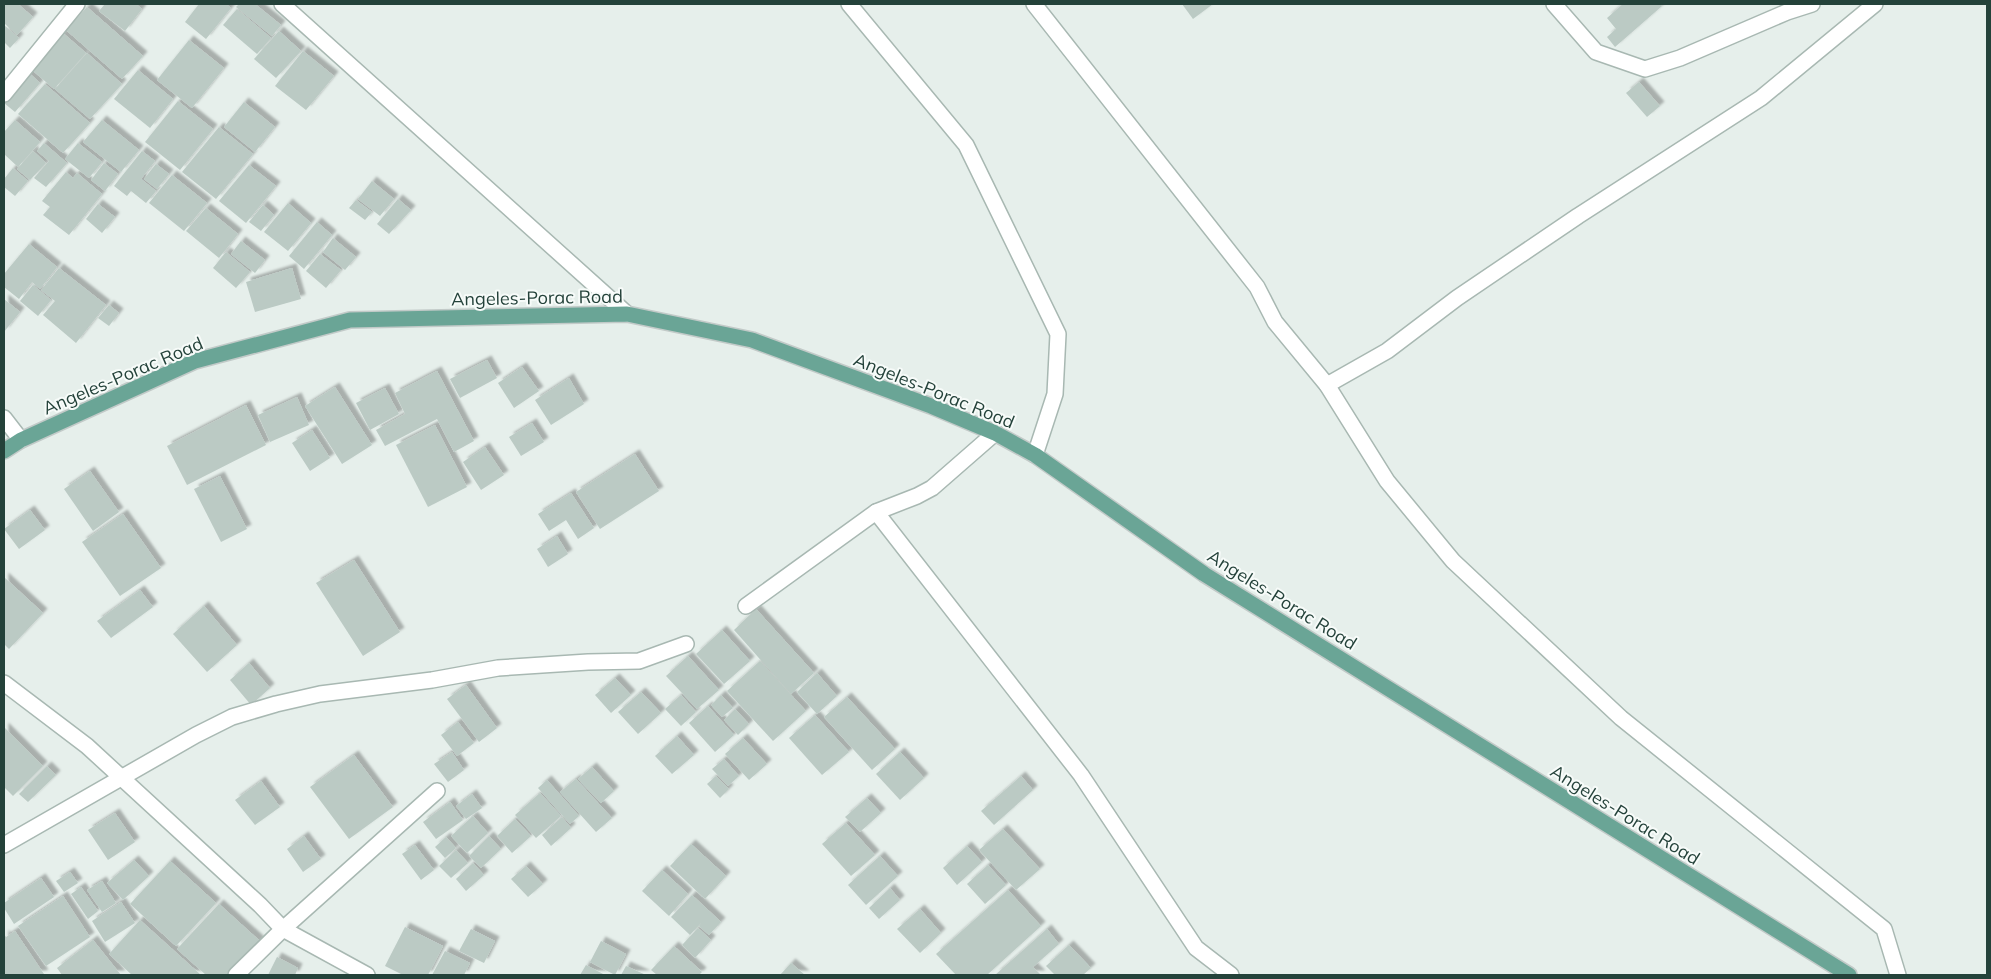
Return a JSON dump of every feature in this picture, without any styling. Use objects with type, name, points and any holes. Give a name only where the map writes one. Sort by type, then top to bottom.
[{"type":"main road","name":"Angeles-Porac Road","points":[[4,451],[21,440],[195,361],[350,320],[627,314],[752,340],[931,406],[995,433],[1035,455],[1204,574],[1849,975]]},
{"type":"street","points":[[4,94],[77,4]]},
{"type":"street","points":[[282,4],[627,314]]},
{"type":"street","points":[[849,4],[966,145],[1058,334],[1055,394],[1035,455]]},
{"type":"street","points":[[1034,4],[1257,287],[1276,322],[1327,385],[1387,480],[1453,561],[1622,718],[1884,929],[1898,975]]},
{"type":"street","points":[[1554,4],[1596,52],[1646,69],[1680,58],[1787,12],[1812,4]]},
{"type":"street","points":[[1327,385],[1387,351],[1457,298],[1529,249],[1761,98],[1875,4]]},
{"type":"street","points":[[4,418],[21,440]]},
{"type":"street","points":[[746,606],[876,512],[918,496],[932,488],[995,433]]},
{"type":"street","points":[[876,512],[1081,776],[1196,948],[1231,975]]},
{"type":"street","points":[[4,845],[121,776],[196,735],[232,717],[276,704],[320,694],[432,680],[498,668],[588,662],[639,661],[686,644]]},
{"type":"street","points":[[4,683],[87,746],[253,898],[283,929],[367,975]]},
{"type":"street","points":[[236,975],[283,929],[437,790]]},
{"type":"building","points":[[4,4],[18,4],[33,17],[17,35],[4,23]]},
{"type":"building","points":[[105,4],[136,4],[142,9],[125,31],[99,11]]},
{"type":"building","points":[[199,4],[226,4],[231,8],[206,39],[185,22]]},
{"type":"building","points":[[239,4],[255,4],[281,25],[272,36],[236,7]]},
{"type":"building","points":[[1182,4],[1213,4],[1193,19]]},
{"type":"building","points":[[1623,4],[1660,4],[1662,6],[1615,47],[1607,37],[1616,29],[1607,18]]},
{"type":"building","points":[[87,7],[143,56],[122,79],[66,30]]},
{"type":"building","points":[[237,9],[271,38],[257,54],[223,25]]},
{"type":"building","points":[[4,25],[19,38],[10,48],[4,42]]},
{"type":"building","points":[[279,31],[301,51],[276,78],[254,59]]},
{"type":"building","points":[[63,33],[86,53],[54,89],[31,69]]},
{"type":"building","points":[[189,40],[224,68],[192,108],[157,80]]},
{"type":"building","points":[[303,51],[334,76],[306,110],[275,86]]},
{"type":"building","points":[[87,53],[122,84],[90,119],[55,89]]},
{"type":"building","points":[[138,70],[173,99],[150,128],[114,99]]},
{"type":"building","points":[[28,72],[40,83],[15,112],[4,103],[4,99]]},
{"type":"building","points":[[1639,82],[1660,106],[1647,117],[1626,93]]},
{"type":"building","points":[[45,84],[90,123],[63,153],[18,114]]},
{"type":"building","points":[[178,101],[213,129],[180,170],[145,142]]},
{"type":"building","points":[[244,102],[275,127],[255,152],[224,127]]},
{"type":"building","points":[[15,120],[40,142],[18,167],[4,154],[4,132]]},
{"type":"building","points":[[102,120],[139,150],[121,172],[83,142]]},
{"type":"building","points":[[219,127],[253,154],[216,199],[182,172]]},
{"type":"building","points":[[44,143],[67,163],[46,187],[34,178],[49,161],[37,151]]},
{"type":"building","points":[[78,143],[102,162],[89,178],[65,159]]},
{"type":"building","points":[[33,151],[46,163],[30,180],[17,169]]},
{"type":"building","points":[[142,151],[155,161],[141,179],[156,191],[146,203],[131,191],[127,196],[114,186]]},
{"type":"building","points":[[104,163],[118,174],[105,191],[91,180]]},
{"type":"building","points":[[156,164],[169,174],[157,189],[144,179]]},
{"type":"building","points":[[249,165],[276,186],[246,223],[219,201]]},
{"type":"building","points":[[13,168],[28,181],[15,196],[4,187],[4,179]]},
{"type":"building","points":[[66,172],[73,178],[77,173],[102,194],[69,235],[43,215],[50,207],[42,201]]},
{"type":"building","points":[[172,175],[207,203],[184,231],[149,203]]},
{"type":"building","points":[[372,181],[394,199],[380,216],[358,199]]},
{"type":"building","points":[[398,199],[411,210],[389,234],[377,224]]},
{"type":"building","points":[[356,200],[372,212],[365,220],[349,208]]},
{"type":"building","points":[[288,203],[311,223],[288,251],[264,232]]},
{"type":"building","points":[[98,204],[115,217],[102,233],[86,219]]},
{"type":"building","points":[[263,205],[274,215],[261,231],[249,222]]},
{"type":"building","points":[[206,208],[238,234],[219,258],[186,231]]},
{"type":"building","points":[[317,222],[332,235],[304,269],[289,256]]},
{"type":"building","points":[[333,238],[356,257],[345,270],[323,252]]},
{"type":"building","points":[[241,241],[265,260],[255,273],[231,254]]},
{"type":"building","points":[[29,244],[57,267],[40,289],[32,282],[19,299],[4,287],[4,274]]},
{"type":"building","points":[[226,252],[250,272],[236,288],[213,268]]},
{"type":"building","points":[[320,254],[341,270],[326,288],[306,271]]},
{"type":"building","points":[[59,268],[106,305],[76,343],[43,315],[55,301],[41,290]]},
{"type":"building","points":[[292,268],[301,299],[255,312],[246,282]]},
{"type":"building","points":[[33,285],[51,300],[38,316],[20,301]]},
{"type":"building","points":[[4,299],[20,312],[4,332]]},
{"type":"building","points":[[109,305],[119,313],[109,326],[98,318]]},
{"type":"building","points":[[487,360],[497,378],[460,398],[450,379]]},
{"type":"building","points":[[522,367],[539,391],[514,408],[498,383]]},
{"type":"building","points":[[437,371],[474,441],[454,452],[437,419],[385,446],[376,430],[405,414],[395,393]]},
{"type":"building","points":[[569,378],[584,404],[551,425],[535,400]]},
{"type":"building","points":[[335,387],[372,445],[342,464],[305,406]]},
{"type":"building","points":[[385,388],[399,414],[370,430],[356,403]]},
{"type":"building","points":[[297,397],[309,425],[270,442],[258,415]]},
{"type":"building","points":[[246,405],[266,445],[187,485],[167,446]]},
{"type":"building","points":[[532,423],[544,442],[521,456],[509,437]]},
{"type":"building","points":[[435,425],[467,487],[428,507],[396,445]]},
{"type":"building","points":[[312,430],[330,458],[310,471],[292,443]]},
{"type":"building","points":[[485,447],[504,475],[481,490],[463,462]]},
{"type":"building","points":[[635,454],[659,491],[600,529],[576,492]]},
{"type":"building","points":[[90,471],[119,512],[93,531],[64,489]]},
{"type":"building","points":[[220,476],[247,529],[221,542],[194,489]]},
{"type":"building","points":[[571,493],[594,528],[578,539],[566,520],[549,531],[538,514]]},
{"type":"building","points":[[30,510],[45,530],[19,549],[4,529]]},
{"type":"building","points":[[123,514],[161,568],[120,596],[82,542]]},
{"type":"building","points":[[557,536],[568,554],[548,567],[537,549]]},
{"type":"building","points":[[354,560],[400,632],[363,656],[316,583]]},
{"type":"building","points":[[4,577],[43,613],[9,649],[4,644]]},
{"type":"building","points":[[140,590],[153,607],[111,638],[97,621]]},
{"type":"building","points":[[204,606],[237,645],[207,672],[173,634]]},
{"type":"building","points":[[756,609],[814,673],[791,694],[734,630]]},
{"type":"building","points":[[722,630],[750,661],[724,684],[696,654]]},
{"type":"building","points":[[688,656],[719,690],[697,709],[666,676]]},
{"type":"building","points":[[760,661],[806,711],[773,741],[727,691]]},
{"type":"building","points":[[249,663],[270,688],[251,705],[230,680]]},
{"type":"building","points":[[817,673],[837,696],[817,714],[797,692]]},
{"type":"building","points":[[615,678],[631,695],[611,713],[595,695]]},
{"type":"building","points":[[466,685],[497,728],[479,742],[447,699]]},
{"type":"building","points":[[641,692],[661,713],[638,734],[618,712]]},
{"type":"building","points":[[681,695],[696,712],[681,726],[665,709]]},
{"type":"building","points":[[721,695],[733,708],[722,717],[711,705]]},
{"type":"building","points":[[847,697],[895,749],[872,770],[824,717]]},
{"type":"building","points":[[708,706],[734,735],[715,752],[689,723]]},
{"type":"building","points":[[735,709],[749,724],[738,735],[724,720]]},
{"type":"building","points":[[815,715],[849,752],[822,775],[789,738]]},
{"type":"building","points":[[458,722],[474,743],[457,756],[441,735]]},
{"type":"building","points":[[4,727],[43,766],[13,796],[4,787]]},
{"type":"building","points":[[677,736],[694,755],[672,774],[655,756]]},
{"type":"building","points":[[743,738],[767,764],[749,780],[725,754]]},
{"type":"building","points":[[452,752],[464,770],[448,782],[434,764]]},
{"type":"building","points":[[900,752],[924,778],[900,800],[876,774]]},
{"type":"building","points":[[354,755],[393,807],[349,839],[310,787]]},
{"type":"building","points":[[724,759],[739,776],[728,786],[712,769]]},
{"type":"building","points":[[47,766],[56,775],[28,802],[19,794]]},
{"type":"building","points":[[592,767],[614,791],[601,803],[578,779]]},
{"type":"building","points":[[716,776],[729,789],[720,798],[707,784]]},
{"type":"building","points":[[1021,776],[1033,790],[994,825],[981,811]]},
{"type":"building","points":[[576,779],[612,818],[596,832],[560,792]]},
{"type":"building","points":[[547,780],[579,816],[570,824],[538,788]]},
{"type":"building","points":[[261,781],[280,807],[255,825],[235,800]]},
{"type":"building","points":[[540,793],[561,816],[536,838],[515,815]]},
{"type":"building","points":[[472,794],[482,808],[466,819],[456,806]]},
{"type":"building","points":[[867,798],[881,813],[860,832],[845,817]]},
{"type":"building","points":[[450,802],[463,820],[436,839],[423,822]]},
{"type":"building","points":[[115,813],[135,842],[108,860],[88,830]]},
{"type":"building","points":[[473,816],[488,833],[467,853],[451,836]]},
{"type":"building","points":[[562,817],[571,828],[551,846],[542,835]]},
{"type":"building","points":[[515,819],[531,836],[512,853],[497,836]]},
{"type":"building","points":[[846,823],[875,855],[851,876],[822,844]]},
{"type":"building","points":[[1003,829],[1040,869],[1016,890],[979,850]]},
{"type":"building","points":[[304,836],[321,859],[303,872],[287,849]]},
{"type":"building","points":[[489,836],[501,849],[481,868],[469,856]]},
{"type":"building","points":[[446,837],[456,848],[445,858],[435,847]]},
{"type":"building","points":[[691,844],[726,876],[705,899],[670,866]]},
{"type":"building","points":[[415,845],[434,870],[421,880],[402,854]]},
{"type":"building","points":[[967,846],[982,862],[957,885],[943,868]]},
{"type":"building","points":[[456,850],[468,863],[451,878],[439,866]]},
{"type":"building","points":[[880,856],[898,876],[866,905],[848,885]]},
{"type":"building","points":[[134,860],[149,876],[123,900],[107,883]]},
{"type":"building","points":[[170,861],[216,903],[176,946],[130,904]]},
{"type":"building","points":[[473,863],[484,875],[466,891],[456,879]]},
{"type":"building","points":[[988,865],[1006,885],[985,904],[967,884]]},
{"type":"building","points":[[526,866],[543,884],[528,897],[511,879]]},
{"type":"building","points":[[662,870],[688,894],[669,916],[642,891]]},
{"type":"building","points":[[70,872],[78,883],[64,892],[56,881]]},
{"type":"building","points":[[41,878],[54,897],[14,924],[4,908],[4,903]]},
{"type":"building","points":[[102,881],[116,903],[102,912],[87,890]]},
{"type":"building","points":[[81,887],[98,911],[88,919],[71,894]]},
{"type":"building","points":[[890,888],[900,900],[879,919],[869,908]]},
{"type":"building","points":[[1008,890],[1041,926],[987,975],[956,975],[936,954]]},
{"type":"building","points":[[692,895],[721,922],[709,935],[699,926],[701,923],[690,935],[671,917]]},
{"type":"building","points":[[63,896],[90,937],[46,966],[18,926]]},
{"type":"building","points":[[121,902],[135,923],[105,942],[92,921]]},
{"type":"building","points":[[219,904],[260,941],[228,975],[206,975],[177,949]]},
{"type":"building","points":[[920,909],[941,933],[920,953],[897,929]]},
{"type":"building","points":[[140,920],[201,975],[132,975],[109,954]]},
{"type":"building","points":[[405,927],[443,946],[428,975],[403,975],[385,966]]},
{"type":"building","points":[[698,928],[711,940],[695,958],[682,945]]},
{"type":"building","points":[[471,929],[495,941],[484,963],[459,951]]},
{"type":"building","points":[[1047,929],[1059,944],[1033,967],[1041,975],[995,975]]},
{"type":"building","points":[[15,931],[44,974],[4,975],[4,934],[6,937]]},
{"type":"building","points":[[93,940],[121,975],[62,975],[57,968]]},
{"type":"building","points":[[601,941],[626,954],[615,975],[590,962]]},
{"type":"building","points":[[1069,945],[1091,968],[1083,975],[1055,975],[1046,966]]},
{"type":"building","points":[[674,946],[702,972],[699,975],[657,975],[651,970]]},
{"type":"building","points":[[445,951],[470,963],[464,975],[432,975]]},
{"type":"building","points":[[277,957],[298,968],[295,975],[268,975]]},
{"type":"building","points":[[791,963],[805,975],[780,975]]},
{"type":"building","points":[[586,965],[605,975],[580,975]]},
{"type":"building","points":[[626,966],[646,975],[621,975]]}]
